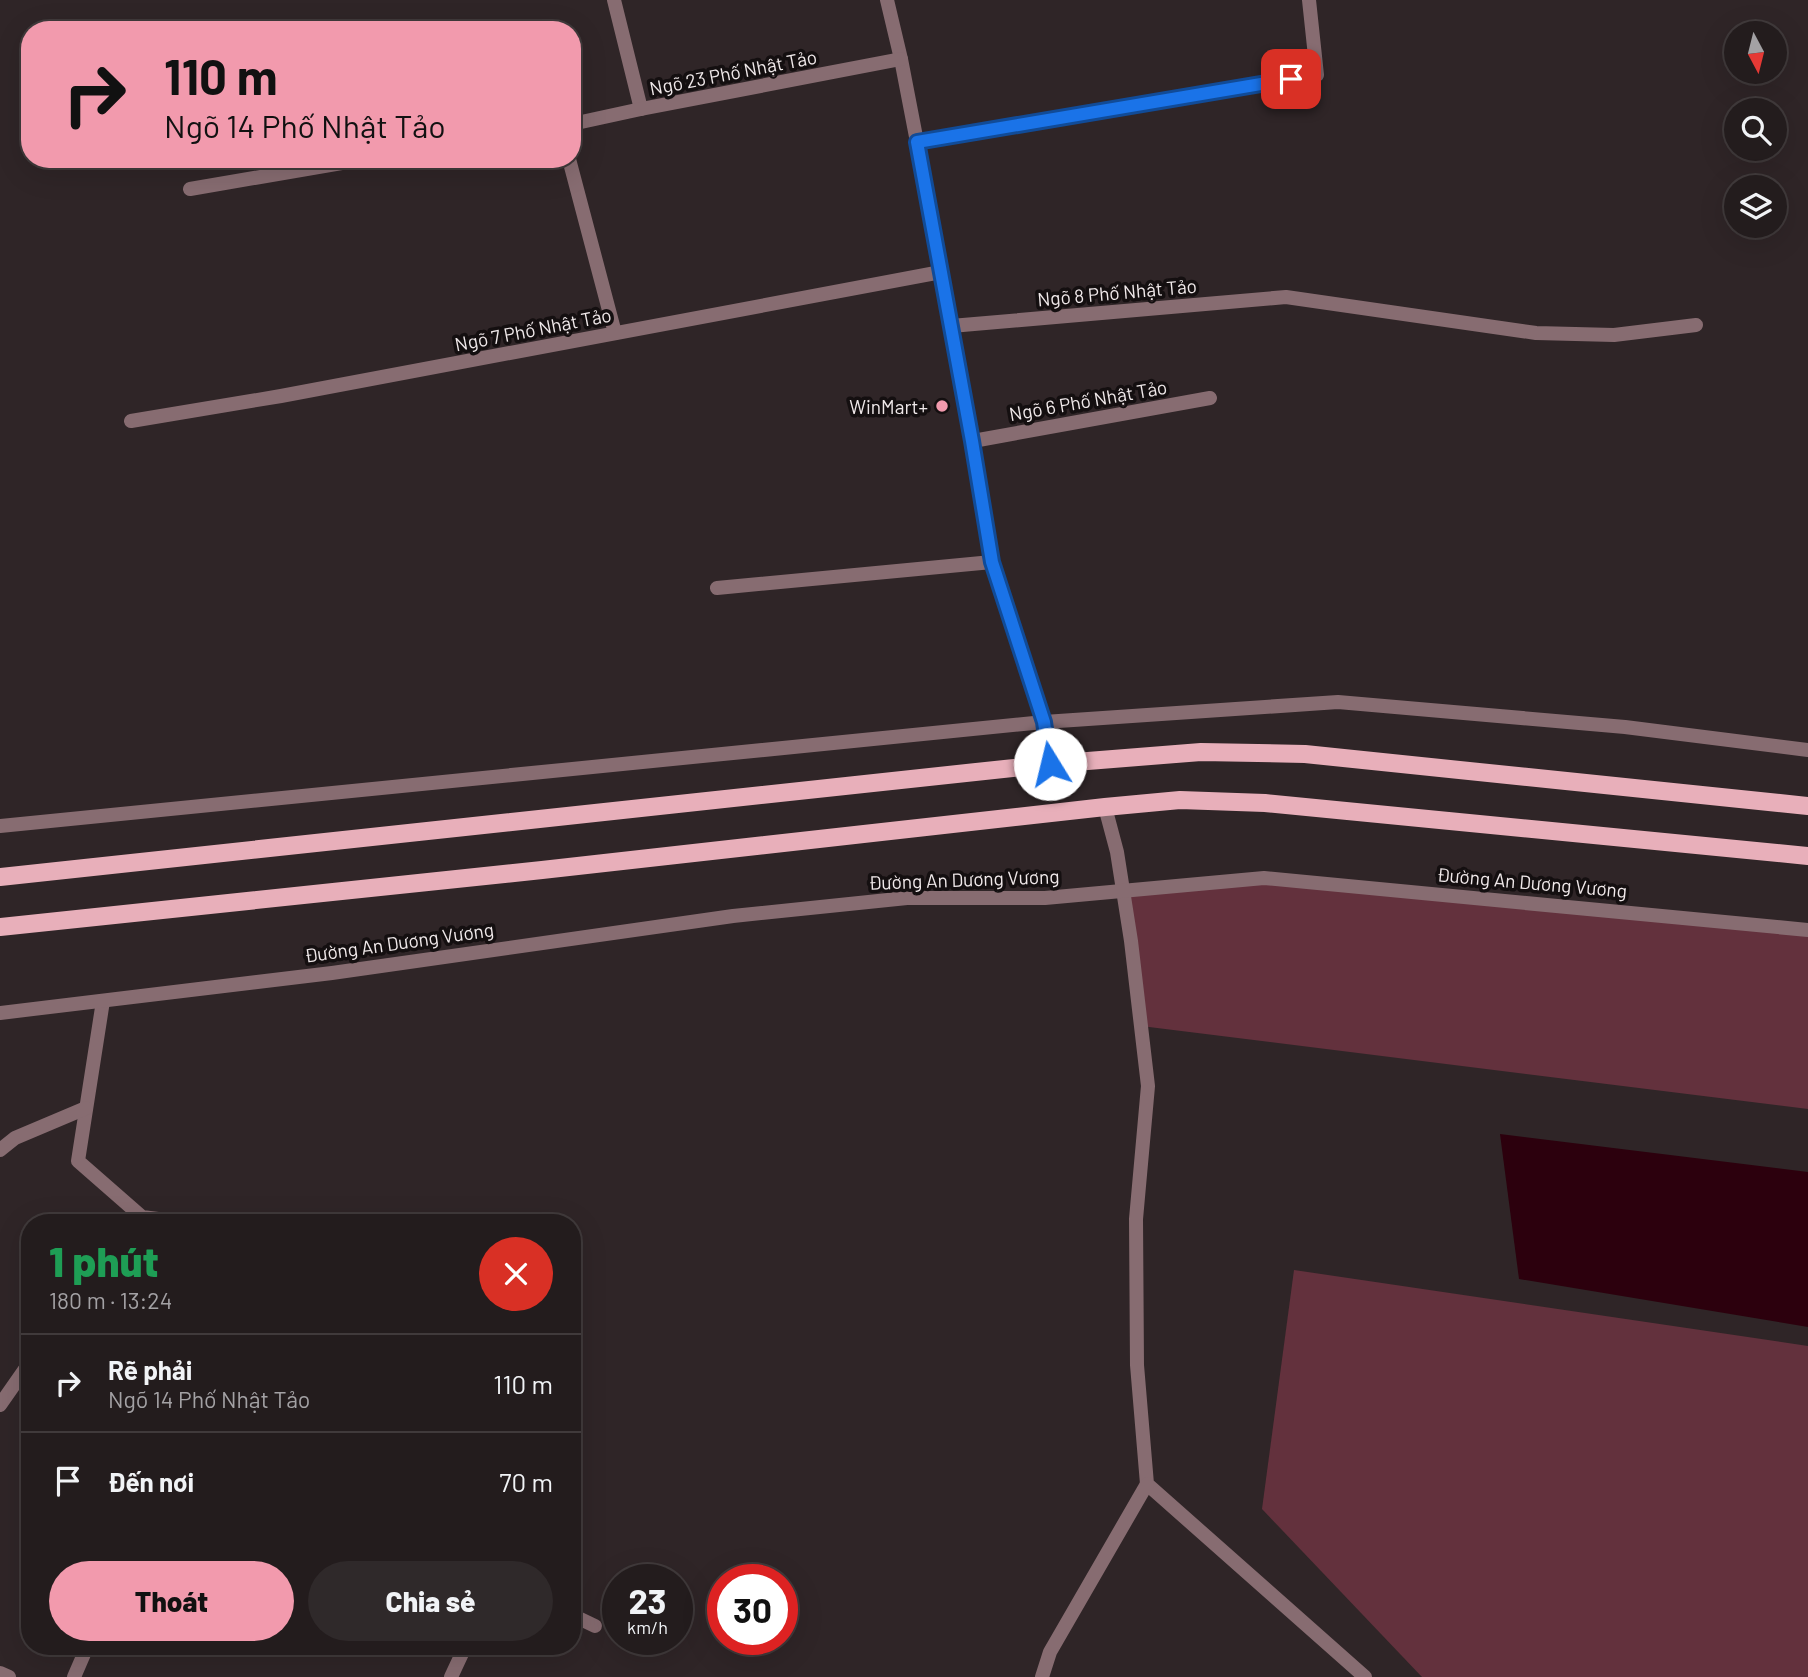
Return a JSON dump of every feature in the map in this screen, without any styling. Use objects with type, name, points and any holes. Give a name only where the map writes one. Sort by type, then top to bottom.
[{"type":"main road","points":[[0,877],[1050,764],[1201,752],[1305,754],[1808,806]]},
{"type":"main road","points":[[0,927],[1180,800],[1265,803],[1808,856]]},
{"type":"street","points":[[614,0],[641,109]]},
{"type":"street","points":[[887,0],[917,142],[992,562],[1044,722],[1050,764]]},
{"type":"street","points":[[917,142],[1317,75],[1309,0]]},
{"type":"street","name":"Ngõ 23 Phố Nhật Tảo","points":[[581,122],[901,59]]},
{"type":"street","points":[[190,189],[312,168]]},
{"type":"street","points":[[571,168],[615,333]]},
{"type":"street","name":"Ngõ 7 Phố Nhật Tảo","points":[[131,421],[281,396],[941,272]]},
{"type":"street","name":"Ngõ 8 Phố Nhật Tảo","points":[[951,326],[1286,297],[1536,332],[1614,335],[1696,325]]},
{"type":"street","name":"Ngõ 6 Phố Nhật Tảo","points":[[972,441],[1210,398]]},
{"type":"street","points":[[717,588],[992,562]]},
{"type":"street","points":[[0,827],[1044,722],[1338,702],[1625,727],[1808,750]]},
{"type":"street","points":[[1042,1677],[1050,1652],[1147,1483],[1137,1364],[1136,1219],[1148,1086],[1131,941],[1117,852],[1105,807]]},
{"type":"street","name":"Đường An Dương Vương","points":[[0,1013],[332,973],[733,916],[907,898],[1045,898],[1264,878],[1808,930]]},
{"type":"street","points":[[103,1001],[78,1161],[134,1214]]},
{"type":"street","points":[[0,1150],[15,1138],[86,1108]]},
{"type":"street","points":[[0,1405],[21,1375]]},
{"type":"street","points":[[1147,1483],[1365,1677]]},
{"type":"street","points":[[581,1619],[595,1626]]},
{"type":"street","points":[[74,1677],[84,1655]]},
{"type":"street","points":[[451,1677],[461,1655]]},
{"type":"street","points":[[0,1673],[9,1677]]},
{"type":"shaded area","points":[[1264,878],[1808,931],[1808,1109],[1141,1026],[1122,892]]},
{"type":"shaded area","points":[[1500,1134],[1808,1172],[1808,1327],[1519,1279]]},
{"type":"shaded area","points":[[1294,1270],[1808,1346],[1808,1677],[1422,1677],[1262,1509]]},
{"type":"place","name":"WinMart+","points":[[942,406]]},
{"type":"route","points":[[1050,764],[1044,722],[992,562],[917,142],[1291,79]]}]
